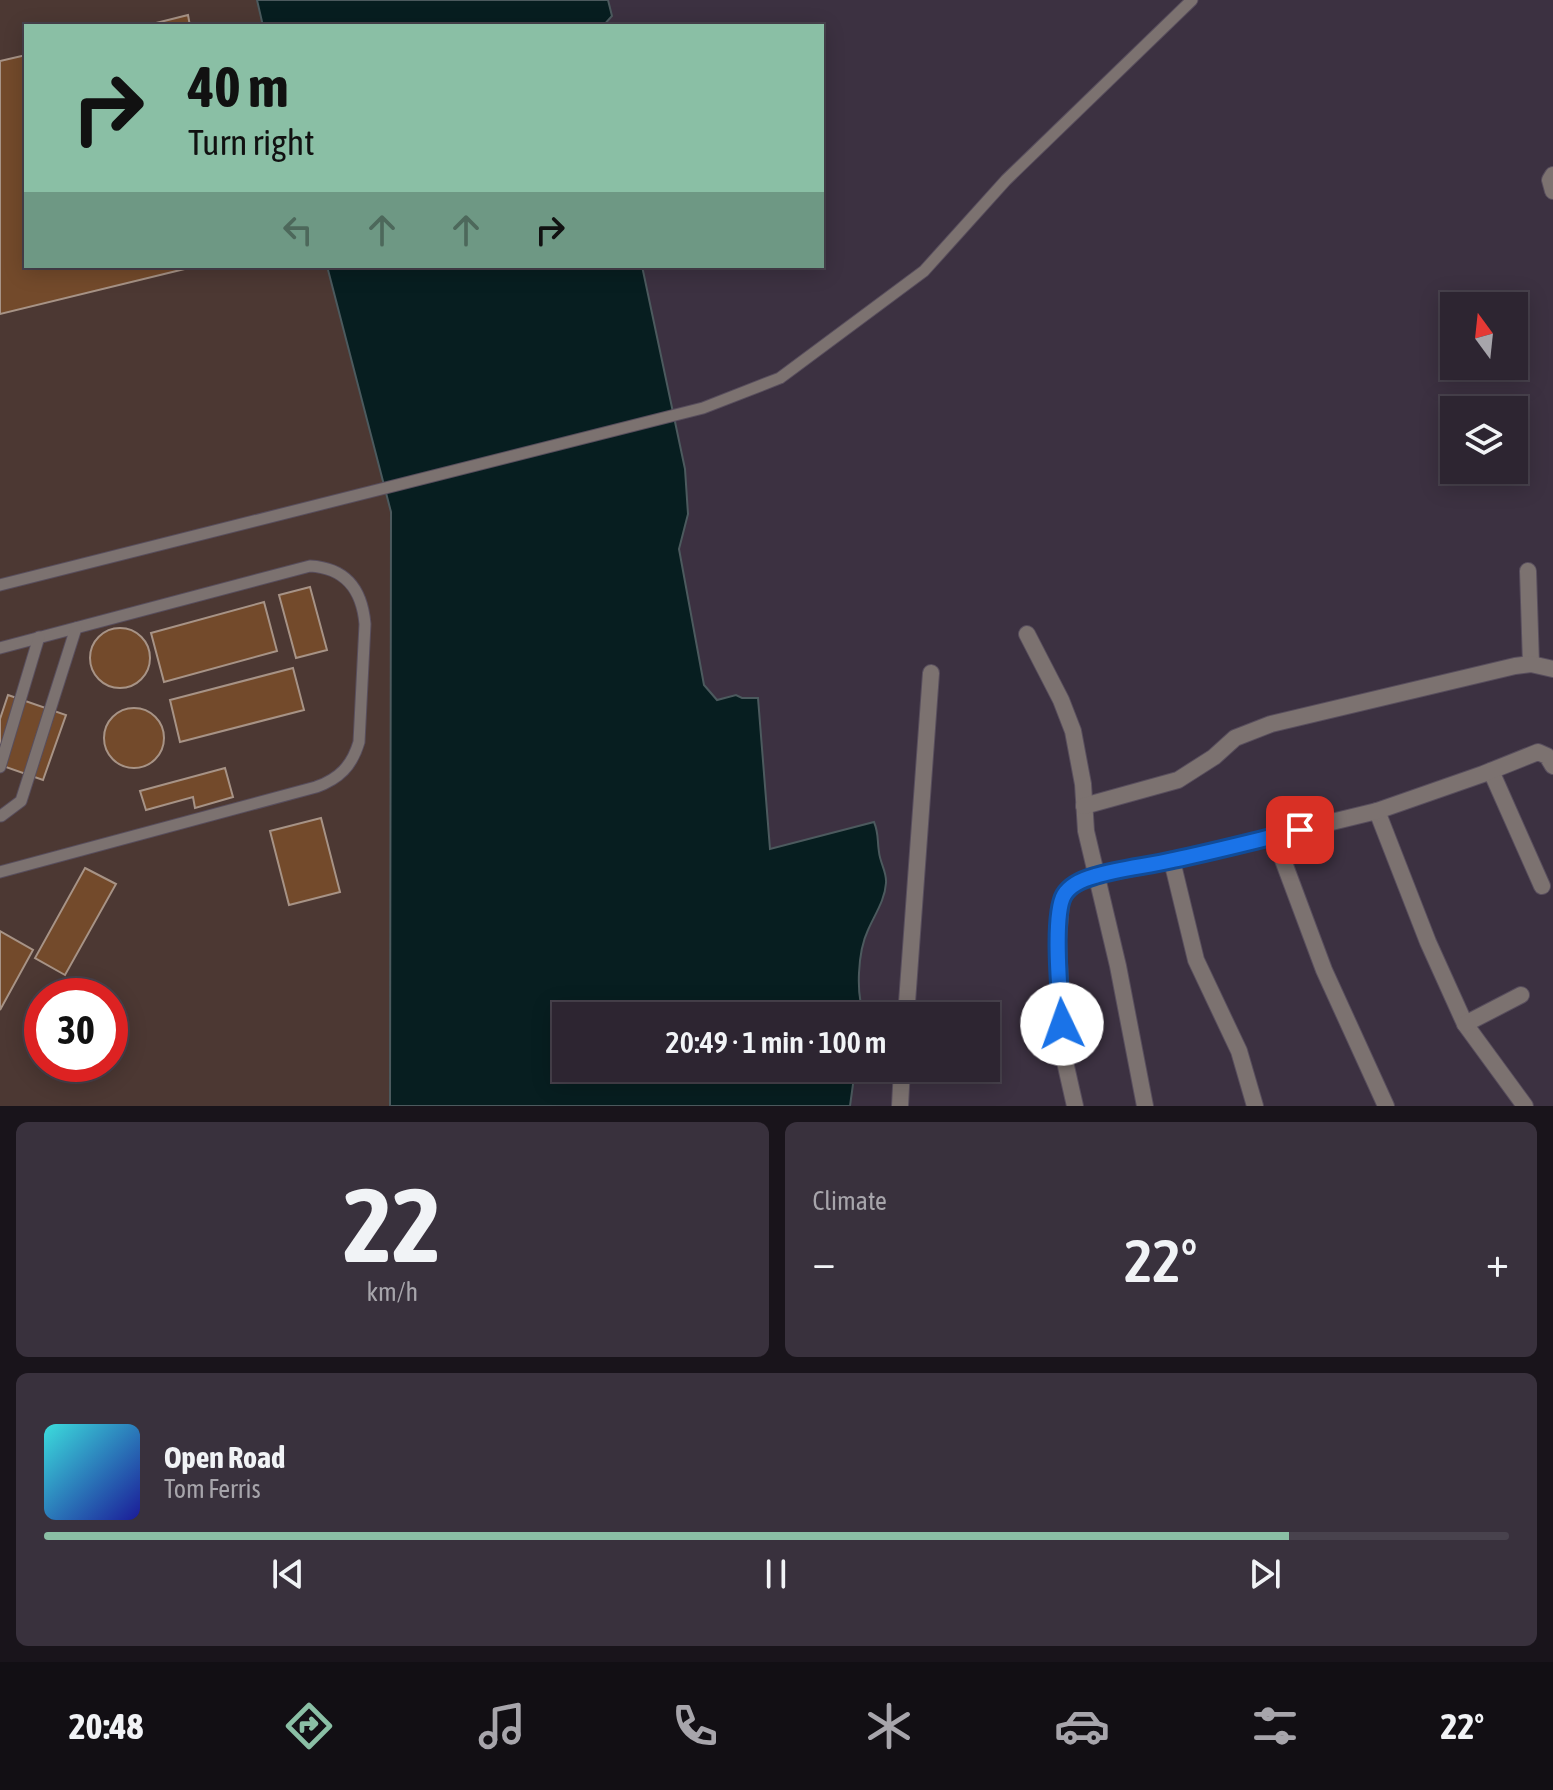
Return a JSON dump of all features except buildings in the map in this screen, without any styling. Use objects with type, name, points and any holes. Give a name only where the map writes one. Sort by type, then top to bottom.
[{"type":"street","points":[[1553,175],[1550,180],[1553,191]]},
{"type":"street","points":[[1528,571],[1531,664]]},
{"type":"street","points":[[1027,634],[1061,700],[1073,731],[1079,757],[1086,831],[1118,966],[1145,1106]]},
{"type":"street","points":[[1084,806],[1178,780],[1214,757],[1235,738],[1271,724],[1486,672],[1531,664],[1553,669]]},
{"type":"street","points":[[907,1002],[931,673]]},
{"type":"street","points":[[1075,1106],[1063,1053],[1058,940],[1064,895],[1077,883],[1095,875],[1172,861],[1377,811],[1538,752],[1547,756],[1553,766]]},
{"type":"street","points":[[1491,771],[1542,886]]},
{"type":"street","points":[[1377,811],[1428,942],[1465,1024],[1525,1106]]},
{"type":"street","points":[[1274,836],[1324,970],[1386,1106]]},
{"type":"street","points":[[1172,861],[1196,960],[1239,1051],[1255,1106]]},
{"type":"street","points":[[1465,1024],[1521,995]]},
{"type":"street","points":[[900,1106],[901,1082]]},
{"type":"lane","points":[[0,585],[703,408],[780,378],[924,271],[1006,180],[1192,0]]},
{"type":"lane","points":[[0,648],[299,568],[333,570],[352,585],[364,609],[359,742],[348,767],[339,776],[316,787],[0,872]]},
{"type":"lane","points":[[0,817],[21,801],[76,628]]},
{"type":"lane","points":[[0,767],[39,637]]},
{"type":"shaded area","points":[[0,0],[257,0],[263,24],[24,24],[24,268],[328,268],[391,512],[390,1106],[0,1106]]},
{"type":"shaded area","points":[[257,0],[608,0],[612,16],[605,24],[263,24]]},
{"type":"shaded area","points":[[328,268],[642,268],[685,469],[688,514],[679,549],[704,685],[717,700],[736,695],[758,698],[770,849],[874,822],[886,883],[860,961],[861,1002],[552,1002],[552,1082],[853,1082],[850,1106],[390,1106],[391,512]]},
{"type":"route","points":[[1062,1024],[1058,940],[1061,903],[1070,888],[1095,875],[1172,861],[1300,830]]}]
